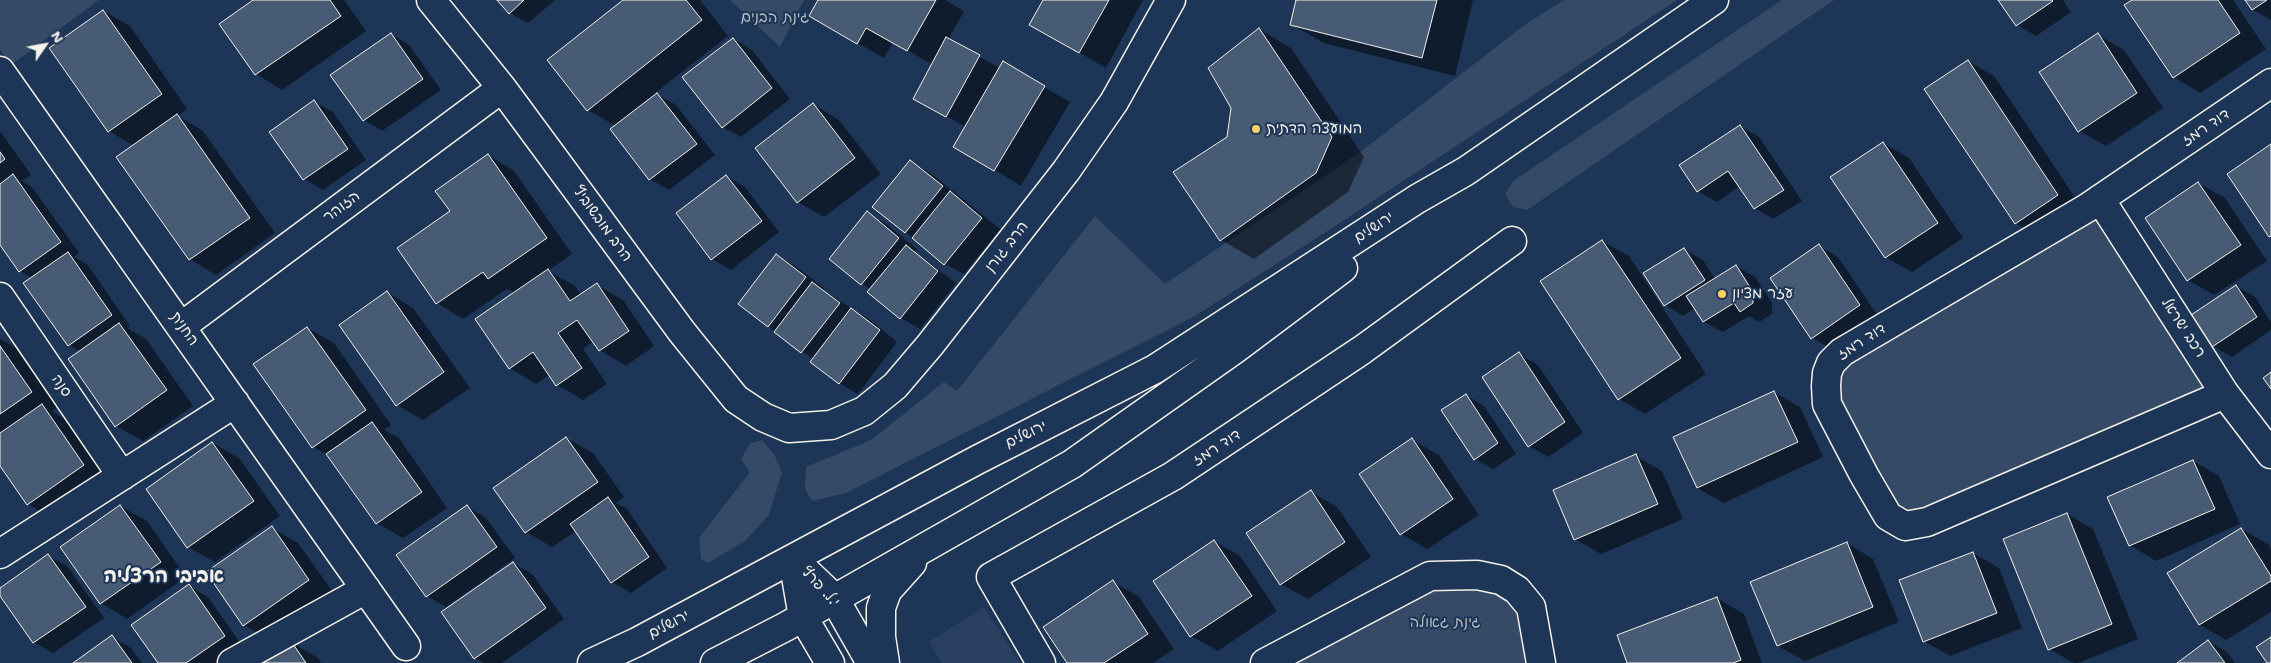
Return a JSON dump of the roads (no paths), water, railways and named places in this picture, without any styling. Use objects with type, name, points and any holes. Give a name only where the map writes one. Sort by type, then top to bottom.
[{"type":"street","name":"הרב מובשוביץ","points":[[431,0],[502,88],[682,332],[736,399],[763,417],[789,428]]},
{"type":"street","name":"הרב גורן","points":[[789,428],[831,425],[864,412],[895,386],[930,345],[1066,172],[1114,102],[1171,0]]},
{"type":"street","name":"ירושלים","points":[[592,663],[637,642],[977,460],[1154,369],[1417,199],[1446,184],[1714,0]]},
{"type":"street","name":"החנית","points":[[0,71],[182,326],[406,646]]},
{"type":"street","name":"דוד רמז","points":[[2225,394],[1927,522],[1905,526],[1888,516],[1826,404],[1827,373],[1831,362],[1842,352],[2100,199],[2271,84]]},
{"type":"street","name":"הזוהר","points":[[182,326],[502,88]]},
{"type":"street","name":"ירושלים","points":[[716,663],[803,617],[1072,464],[1235,349],[1421,209],[1446,184]]},
{"type":"street","name":"רכב ישראל","points":[[2100,199],[2225,394],[2271,454]]},
{"type":"street","name":"דוד רמז","points":[[1041,663],[990,578],[1181,471],[1362,350],[1512,241]]},
{"type":"street","name":"סנה","points":[[0,297],[122,476]]},
{"type":"street","points":[[0,554],[235,402]]},
{"type":"street","points":[[885,663],[881,637],[881,608],[887,590],[939,538]]},
{"type":"street","name":"י.ל. פרץ","points":[[792,559],[834,598],[871,663]]},
{"type":"street","name":"י.ל. פרץ","points":[[792,559],[803,617],[830,663]]},
{"type":"street","points":[[1265,663],[1430,576],[1477,574],[1501,580],[1517,590],[1531,607],[1541,663]]},
{"type":"street","points":[[232,663],[366,589]]},
{"type":"place","name":"המועצה הדתית","points":[[1256,129]]},
{"type":"place","name":"עזר מציון","points":[[1722,294]]},
{"type":"district","name":"אביבי הרצליה","points":[[164,577]]},
{"type":"park label","name":"גינת הבנים","points":[[775,18]]},
{"type":"park label","name":"גינת גאולה","points":[[1445,623]]}]
